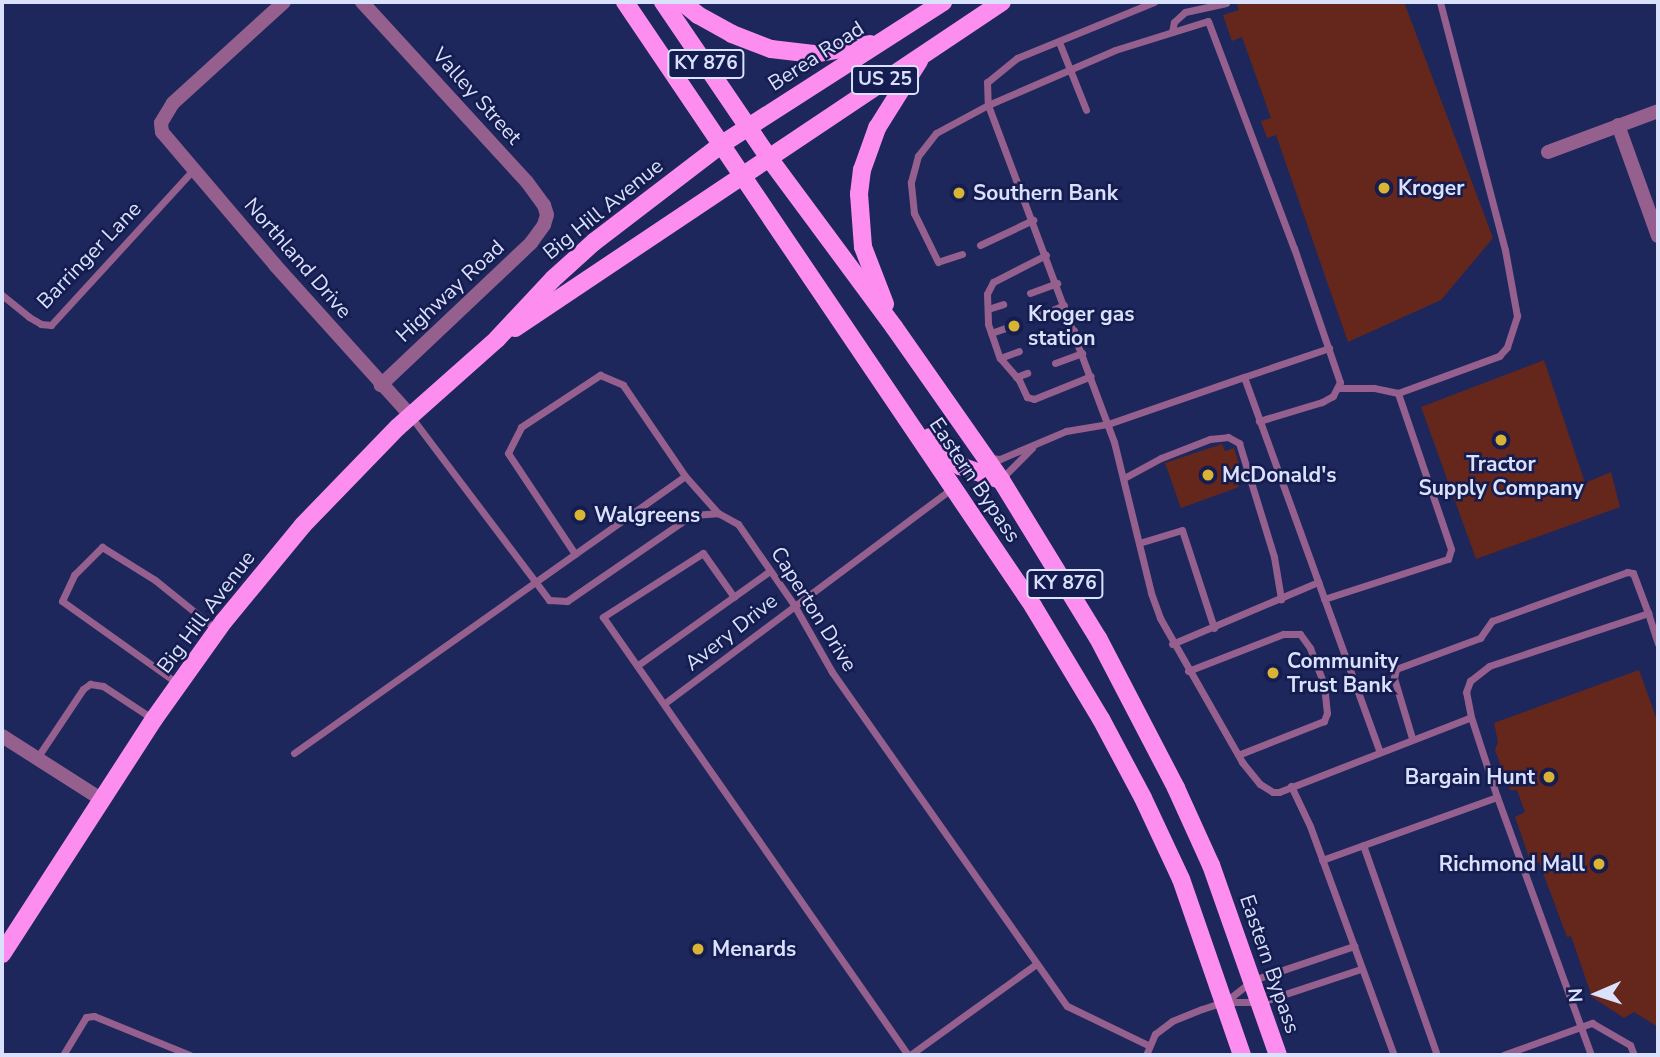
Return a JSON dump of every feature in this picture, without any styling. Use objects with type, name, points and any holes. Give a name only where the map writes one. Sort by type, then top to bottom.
[{"type":"main road","name":"Eastern Bypass","points":[[625,2],[1033,606],[1101,719],[1143,798],[1181,879],[1242,1055]]},
{"type":"main road","name":"Eastern Bypass","points":[[663,2],[769,158],[894,327],[986,458],[1098,638],[1176,788],[1211,865],[1278,1055]]},
{"type":"main road","points":[[682,2],[698,15],[732,34],[771,49],[814,54],[880,42]]},
{"type":"main road","name":"Berea Road","points":[[748,127],[943,2]]},
{"type":"main road","name":"US 25","points":[[743,174],[1002,2]]},
{"type":"main road","points":[[894,327],[863,247],[859,194],[862,170],[877,128],[923,54]]},
{"type":"main road","name":"Big Hill Avenue","points":[[2,954],[154,719],[218,630],[303,524],[411,416],[497,339],[553,279],[594,242],[748,127]]},
{"type":"main road","name":"Big Hill Avenue","points":[[497,339],[565,298],[743,174]]},
{"type":"main road","points":[[880,379],[946,455],[971,472],[1001,480]]},
{"type":"street","name":"Northland Drive","points":[[284,2],[183,93],[165,112],[161,123],[167,140],[411,416]]},
{"type":"street","name":"Valley Street","points":[[362,2],[537,194],[544,205],[544,225]]},
{"type":"street","points":[[1548,152],[1658,111]]},
{"type":"street","points":[[1618,125],[1658,236]]},
{"type":"street","name":"Highway Road","points":[[382,385],[531,243],[544,225]]},
{"type":"street","points":[[2,737],[101,799]]},
{"type":"lane","points":[[1154,2],[1017,58],[987,82],[988,105],[1108,424],[1124,478],[1151,593],[1172,644],[1238,755],[1254,778],[1266,789],[1279,792],[1379,750],[1471,716]]},
{"type":"lane","points":[[1172,32],[1174,22],[1185,12],[1226,2]]},
{"type":"lane","points":[[1339,388],[1374,388],[1398,393],[1499,356],[1507,347],[1517,316],[1505,250],[1440,2]]},
{"type":"lane","points":[[962,254],[938,262],[914,213],[911,182],[918,156],[936,133],[988,105],[1115,50],[1208,21],[1329,348],[1339,388]]},
{"type":"lane","points":[[1059,42],[1086,110]]},
{"type":"lane","name":"Barringer Lane","points":[[2,295],[29,317],[41,324],[51,325],[193,170]]},
{"type":"lane","points":[[981,245],[1033,220]]},
{"type":"lane","points":[[1046,255],[993,282],[987,294],[991,333],[1000,358],[1016,377],[1027,397],[1034,399],[1091,376]]},
{"type":"lane","points":[[1030,293],[1056,283]]},
{"type":"lane","points":[[988,309],[1003,304]]},
{"type":"lane","points":[[1037,316],[1065,305]]},
{"type":"lane","points":[[991,333],[1008,327]]},
{"type":"lane","points":[[1046,341],[1074,330]]},
{"type":"lane","points":[[986,458],[1000,459],[1066,431],[1108,424],[1329,348]]},
{"type":"lane","points":[[1000,358],[1019,351]]},
{"type":"lane","points":[[1055,363],[1082,353]]},
{"type":"lane","points":[[1016,377],[1027,373]]},
{"type":"lane","name":"Caperton Drive","points":[[575,554],[508,453],[521,428],[600,375],[623,385],[685,476],[718,513],[738,524],[794,605],[832,672],[1067,1006],[1148,1045]]},
{"type":"lane","points":[[1244,377],[1379,750]]},
{"type":"lane","points":[[1259,421],[1322,401],[1333,396],[1339,388]]},
{"type":"lane","points":[[1324,599],[1448,559],[1451,549],[1398,393]]},
{"type":"lane","points":[[411,416],[549,600],[567,601],[692,514],[718,513]]},
{"type":"lane","points":[[1124,478],[1161,458],[1222,437],[1239,443],[1275,557],[1281,599]]},
{"type":"lane","points":[[1001,480],[1035,446]]},
{"type":"lane","points":[[294,753],[685,476]]},
{"type":"lane","name":"Avery Drive","points":[[665,703],[953,487]]},
{"type":"lane","points":[[1139,543],[1182,530],[1214,628]]},
{"type":"lane","points":[[179,684],[62,601],[74,575],[102,547],[155,580],[218,630]]},
{"type":"lane","points":[[734,597],[703,553],[603,617],[909,1055],[1036,964]]},
{"type":"lane","points":[[638,664],[770,571]]},
{"type":"lane","points":[[1412,738],[1394,678],[1396,668],[1480,638],[1492,621],[1627,572],[1633,573],[1658,643]]},
{"type":"lane","points":[[1172,644],[1318,582]]},
{"type":"lane","points":[[1591,1055],[1497,797],[1466,692],[1470,681],[1489,666],[1648,613]]},
{"type":"lane","points":[[1188,671],[1283,634],[1300,634],[1310,648],[1324,685],[1327,713],[1324,721],[1238,755]]},
{"type":"lane","points":[[37,758],[83,689],[96,683],[154,719]]},
{"type":"lane","points":[[1291,786],[1322,860],[1394,1055]]},
{"type":"lane","points":[[1322,860],[1497,797]]},
{"type":"lane","points":[[1363,845],[1437,1055]]},
{"type":"lane","points":[[1146,1055],[1148,1045],[1155,1034],[1172,1021],[1224,1002],[1253,981],[1354,946]]},
{"type":"lane","points":[[1224,1002],[1261,1002],[1361,969]]},
{"type":"lane","points":[[63,1055],[86,1017],[94,1016],[190,1055]]},
{"type":"lane","points":[[1503,1055],[1592,1023],[1630,1045],[1634,1055]]},
{"type":"building","name":"Kroger","points":[[1236,2],[1404,2],[1493,238],[1441,300],[1348,342],[1276,135],[1267,138],[1261,121],[1271,118],[1242,37],[1232,41],[1223,15],[1239,10]]},
{"type":"building","name":"Tractor Supply Company","points":[[1544,360],[1585,483],[1611,472],[1620,507],[1476,559],[1421,407]]},
{"type":"building","name":"McDonald's","points":[[1222,444],[1225,451],[1234,448],[1244,480],[1237,482],[1239,487],[1181,508],[1165,463]]},
{"type":"building","name":"Richmond Mall","points":[[1639,670],[1658,723],[1658,1027],[1634,1012],[1624,1018],[1592,997],[1571,936],[1567,937],[1539,862],[1532,866],[1515,817],[1525,812],[1517,790],[1510,790],[1495,750],[1498,742],[1494,723]]},
{"type":"place","name":"Kroger","points":[[1384,188]]},
{"type":"place","name":"Southern Bank","points":[[959,193]]},
{"type":"place","name":"Kroger gas station","points":[[1014,326]]},
{"type":"place","name":"Tractor Supply Company","points":[[1501,440]]},
{"type":"place","name":"McDonald's","points":[[1208,475]]},
{"type":"place","name":"Walgreens","points":[[580,515]]},
{"type":"place","name":"Community Trust Bank","points":[[1273,673]]},
{"type":"place","name":"Bargain Hunt","points":[[1549,777]]},
{"type":"place","name":"Richmond Mall","points":[[1599,864]]},
{"type":"place","name":"Menards","points":[[698,949]]}]
